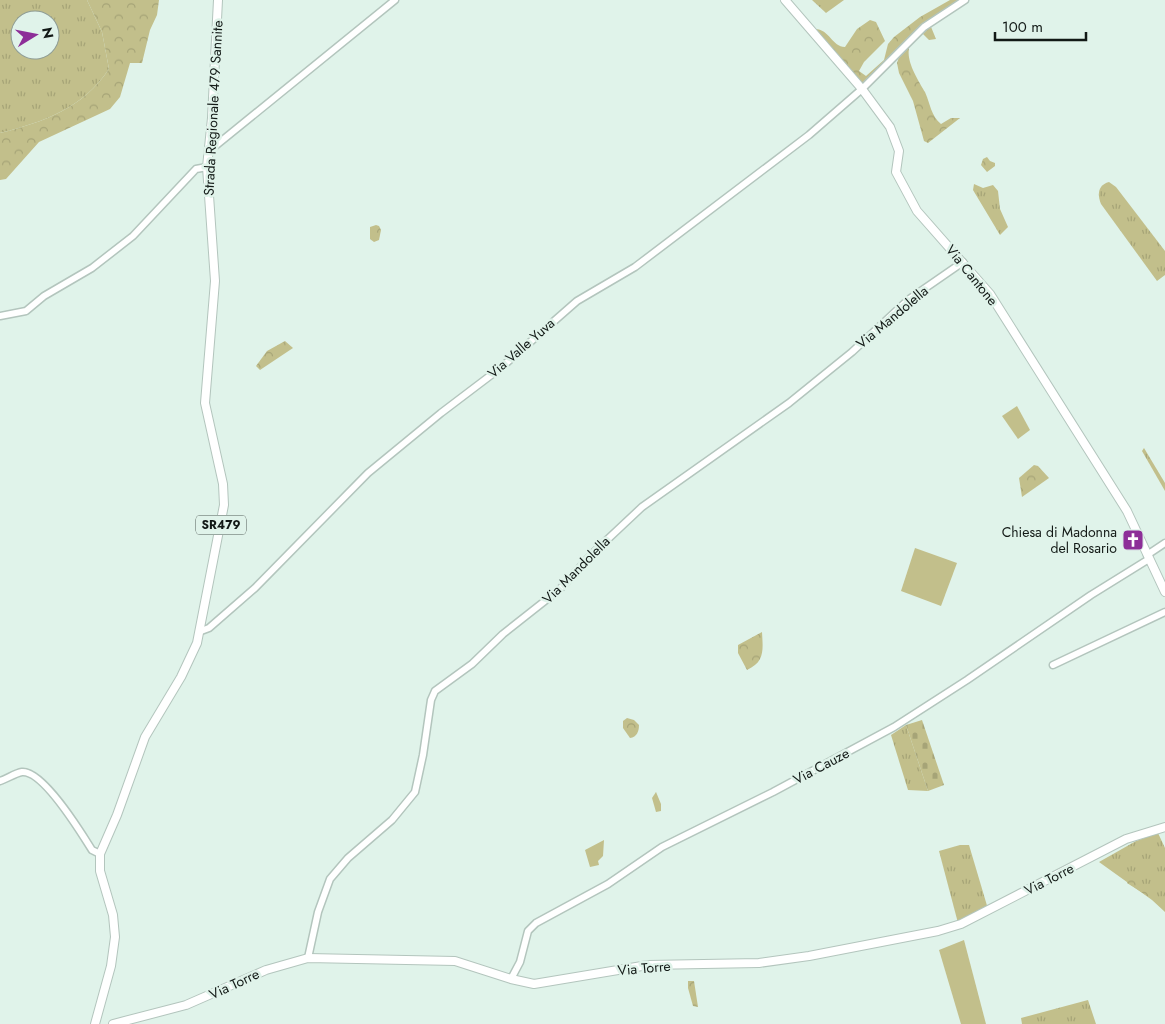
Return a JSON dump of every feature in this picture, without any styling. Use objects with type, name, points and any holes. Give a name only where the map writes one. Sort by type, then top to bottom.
[{"type":"main road","name":"Strada Regionale 479 Sannite","points":[[95,1024],[111,966],[115,937],[112,915],[100,871],[100,854],[117,815],[145,737],[188,664],[201,631],[224,505],[223,484],[205,403],[215,281],[207,167],[218,0]]},
{"type":"main road","name":"Via Cantone","points":[[785,0],[862,89],[894,136],[899,151],[896,172],[908,196],[917,211],[964,262],[990,294],[1127,511],[1165,592]]},
{"type":"main road","name":"Via Torre","points":[[113,1024],[186,1005],[211,996],[266,970],[308,958],[455,961],[511,979],[534,984],[648,965],[759,963],[938,931],[961,924],[1126,839],[1165,827]]},
{"type":"street","points":[[209,148],[214,147],[395,0]]},
{"type":"street","name":"Via Valle Yuva","points":[[201,631],[209,628],[255,588],[368,473],[441,412],[503,366],[577,301],[635,267],[809,135],[862,89],[924,27],[965,0]]},
{"type":"street","points":[[0,316],[26,311],[44,296],[92,268],[133,236],[196,169],[207,167]]},
{"type":"street","name":"Via Mandolella","points":[[308,958],[315,922],[330,879],[337,869],[392,820],[415,792],[423,755],[430,700],[435,691],[472,664],[503,634],[560,589],[594,552],[642,507],[788,403],[852,352],[908,300],[964,262]]},
{"type":"street","name":"Via Cauze","points":[[511,979],[520,962],[528,932],[536,923],[608,884],[662,847],[773,792],[894,727],[968,680],[1148,557],[1165,543]]},
{"type":"street","points":[[1053,664],[1165,612]]},
{"type":"street","points":[[0,782],[21,772],[51,790],[92,850],[100,854]]},
{"type":"green space","points":[[0,0],[87,0],[102,32],[109,69],[87,94],[75,103],[61,112],[32,124],[0,133]]},
{"type":"green space","points":[[87,0],[159,0],[157,15],[150,30],[142,63],[130,63],[120,97],[110,109],[39,142],[6,179],[0,180],[0,133],[32,124],[61,112],[87,94],[109,69],[102,32]]},
{"type":"green space","points":[[812,0],[844,0],[826,13]]},
{"type":"green space","points":[[950,0],[961,0],[929,22],[936,39],[929,40],[922,33],[910,45],[909,53],[913,70],[925,92],[935,117],[941,124],[951,118],[960,118],[928,143],[924,141],[913,101],[899,73],[897,63],[899,57],[895,53],[862,85],[814,29],[823,31],[837,44],[845,47],[857,29],[870,20],[876,22],[885,41],[864,62],[859,71],[866,76],[884,60],[888,44],[894,37],[920,17]]},
{"type":"green space","points":[[987,157],[995,163],[995,166],[987,172],[981,165],[983,159]]},
{"type":"green space","points":[[1109,182],[1116,187],[1165,251],[1165,275],[1157,281],[1101,204],[1099,190],[1105,183]]},
{"type":"green space","points":[[974,184],[983,188],[993,185],[998,191],[1000,209],[1008,227],[1000,235],[973,190]]},
{"type":"green space","points":[[376,225],[381,230],[379,240],[374,242],[370,239],[370,227]]},
{"type":"green space","points":[[285,341],[293,348],[260,370],[256,366],[267,351]]},
{"type":"green space","points":[[1017,406],[1030,430],[1018,439],[1002,416]]},
{"type":"green space","points":[[1144,448],[1165,483],[1165,491],[1142,451]]},
{"type":"green space","points":[[1034,465],[1038,466],[1049,478],[1022,497],[1019,478]]},
{"type":"green space","points":[[915,548],[957,563],[941,606],[901,591]]},
{"type":"green space","points":[[762,632],[762,655],[753,667],[747,670],[738,653],[738,645]]},
{"type":"green space","points":[[627,718],[634,720],[639,725],[637,733],[630,738],[623,728],[623,721]]},
{"type":"green space","points":[[922,720],[944,785],[928,791],[906,725]]},
{"type":"green space","points":[[906,725],[928,791],[908,790],[891,735]]},
{"type":"green space","points":[[656,792],[661,804],[661,811],[656,812],[652,798]]},
{"type":"green space","points":[[1158,833],[1165,848],[1165,912],[1152,900],[1099,862],[1136,841]]},
{"type":"green space","points":[[604,840],[603,856],[598,861],[599,865],[590,867],[585,850]]},
{"type":"green space","points":[[960,845],[969,845],[988,909],[958,923],[939,851]]},
{"type":"green space","points":[[1129,877],[1145,886],[1149,897],[1127,883]]},
{"type":"green space","points":[[964,940],[986,1024],[961,1024],[939,950]]},
{"type":"green space","points":[[688,981],[694,981],[698,1007],[693,1006]]},
{"type":"green space","points":[[1088,1000],[1096,1024],[1022,1024],[1021,1018]]},
{"type":"place","name":"Chiesa di Madonna del Rosario","points":[[1133,540]]}]
